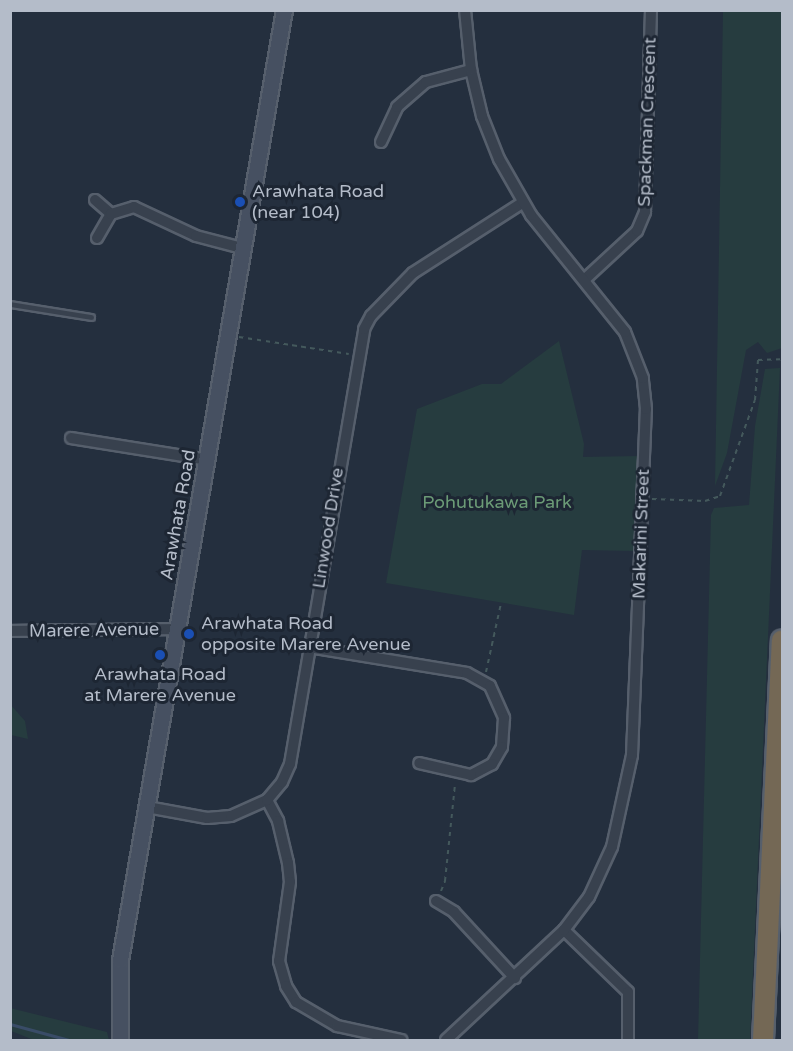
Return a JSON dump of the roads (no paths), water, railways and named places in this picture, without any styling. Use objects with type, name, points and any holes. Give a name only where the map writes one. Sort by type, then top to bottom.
[{"type":"highway","points":[[764,1041],[783,640]]},
{"type":"main road","name":"Arawhata Road","points":[[119,1034],[120,960],[284,11]]},
{"type":"street","name":"Makarini Street","points":[[446,1041],[564,930],[604,870],[625,801],[632,755],[646,409],[641,371],[618,320],[522,203],[487,129],[471,70],[465,10]]},
{"type":"street","name":"Spackman Crescent","points":[[584,280],[630,239],[645,212],[651,10]]},
{"type":"street","points":[[381,142],[397,107],[426,82],[471,70]]},
{"type":"street","points":[[95,200],[111,214]]},
{"type":"street","name":"Linwood Drive","points":[[267,800],[290,764],[357,355],[371,316],[414,273],[522,203]]},
{"type":"street","points":[[97,238],[111,214],[134,207],[196,236],[242,248]]},
{"type":"street","points":[[71,438],[208,460]]},
{"type":"street","name":"Marere Avenue","points":[[10,631],[177,629]]},
{"type":"street","points":[[309,647],[467,673],[484,681],[495,693],[504,718],[498,757],[482,772],[471,775],[419,763]]},
{"type":"street","points":[[147,807],[207,818],[250,810],[267,800],[278,821],[289,872],[279,961],[286,986],[296,1002],[337,1026],[401,1041]]},
{"type":"street","points":[[436,901],[454,912],[515,978]]},
{"type":"street","points":[[564,930],[628,992],[628,1041]]},
{"type":"lane","points":[[10,304],[92,317]]},
{"type":"waterway","points":[[10,1024],[69,1040]]},
{"type":"place","name":"Arawhata Road (near 104)","points":[[240,202]]},
{"type":"place","name":"Arawhata Road opposite Marere Avenue","points":[[189,634]]},
{"type":"place","name":"Arawhata Road at Marere Avenue","points":[[160,655]]},
{"type":"park label","name":"Pohutukawa Park","points":[[497,502]]}]
